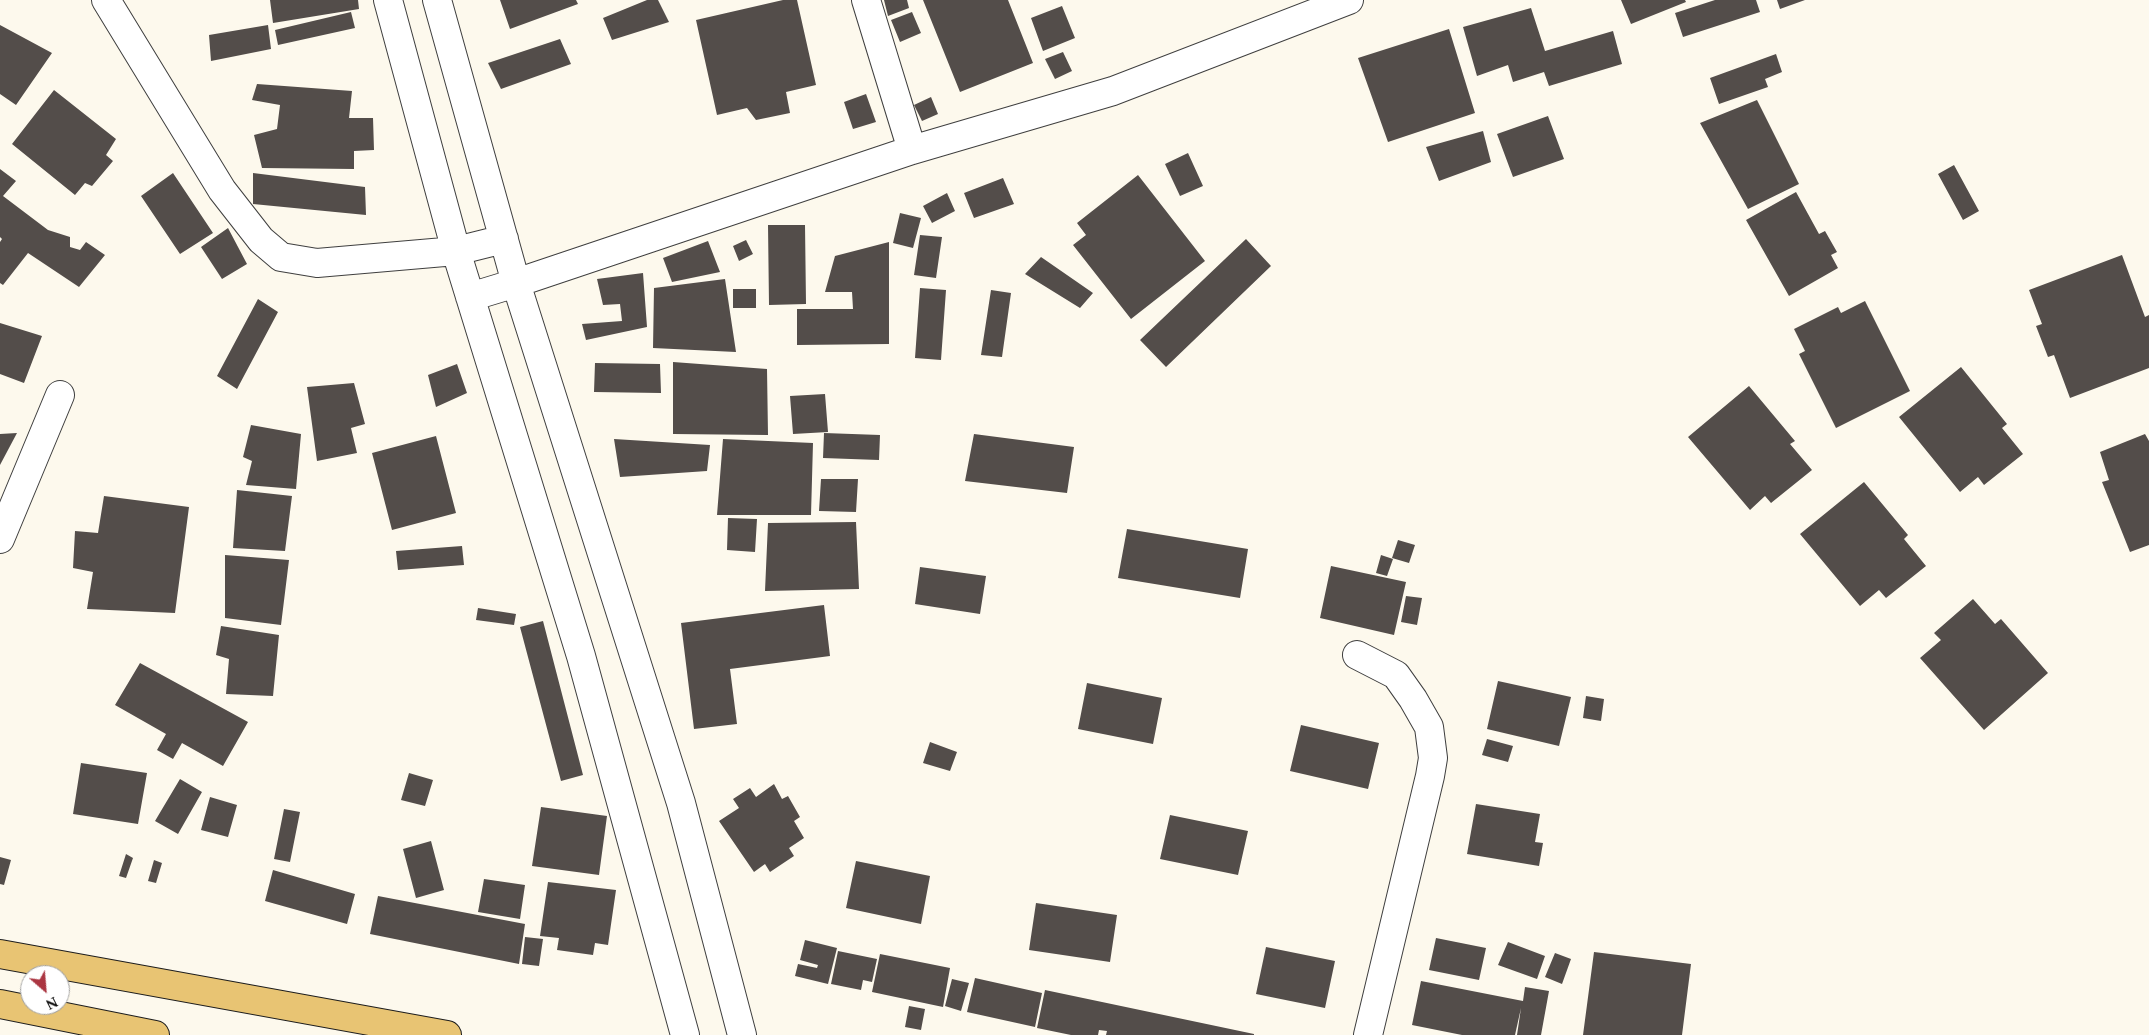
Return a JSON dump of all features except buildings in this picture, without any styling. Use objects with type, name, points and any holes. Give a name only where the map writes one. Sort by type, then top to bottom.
[{"type":"main road","points":[[0,954],[447,1035]]},
{"type":"main road","points":[[0,1004],[156,1035]]},
{"type":"street","points":[[106,0],[222,190],[261,240],[281,257],[317,262],[456,251],[504,239]]},
{"type":"street","points":[[388,0],[456,251],[581,656],[685,1035]]},
{"type":"street","points":[[437,0],[516,284],[681,803],[742,1035]]},
{"type":"street","points":[[866,0],[912,150]]},
{"type":"street","points":[[470,297],[516,284],[912,150],[1113,91],[1349,0]]},
{"type":"street","points":[[0,539],[60,395]]},
{"type":"street","points":[[1357,655],[1396,675],[1429,727],[1433,758],[1368,1035]]}]
